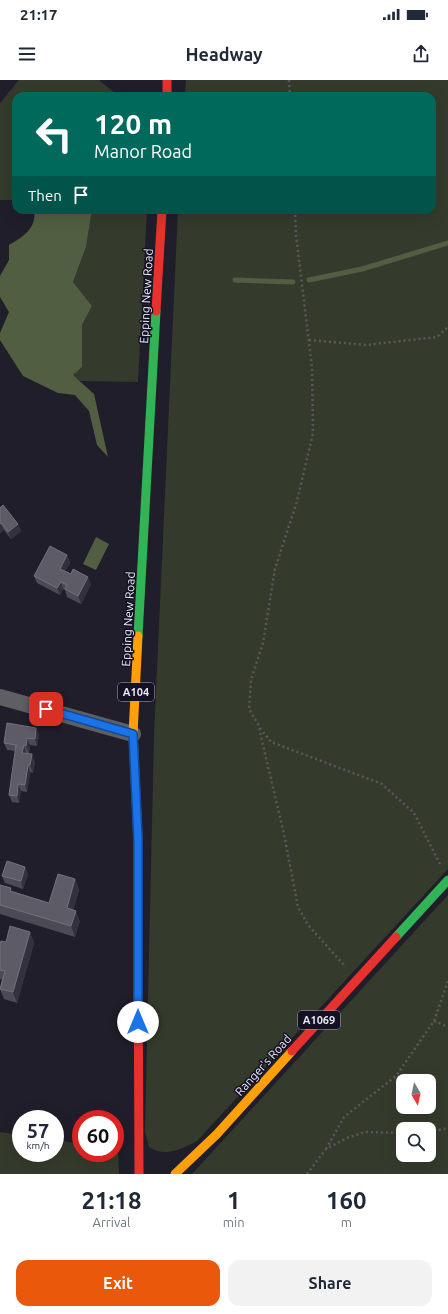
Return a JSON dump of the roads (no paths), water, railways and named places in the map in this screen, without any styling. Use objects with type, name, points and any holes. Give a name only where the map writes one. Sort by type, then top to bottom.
[{"type":"main road","points":[[167,80],[167,92]]},
{"type":"main road","name":"Epping New Road","points":[[139,1174],[138,839],[133,734],[162,214]]},
{"type":"main road","name":"Ranger's Road","points":[[175,1174],[218,1134],[448,880]]},
{"type":"street","points":[[0,697],[133,734]]},
{"type":"waterway","points":[[309,280],[362,269],[448,243]]},
{"type":"waterway","points":[[235,280],[293,282]]}]
